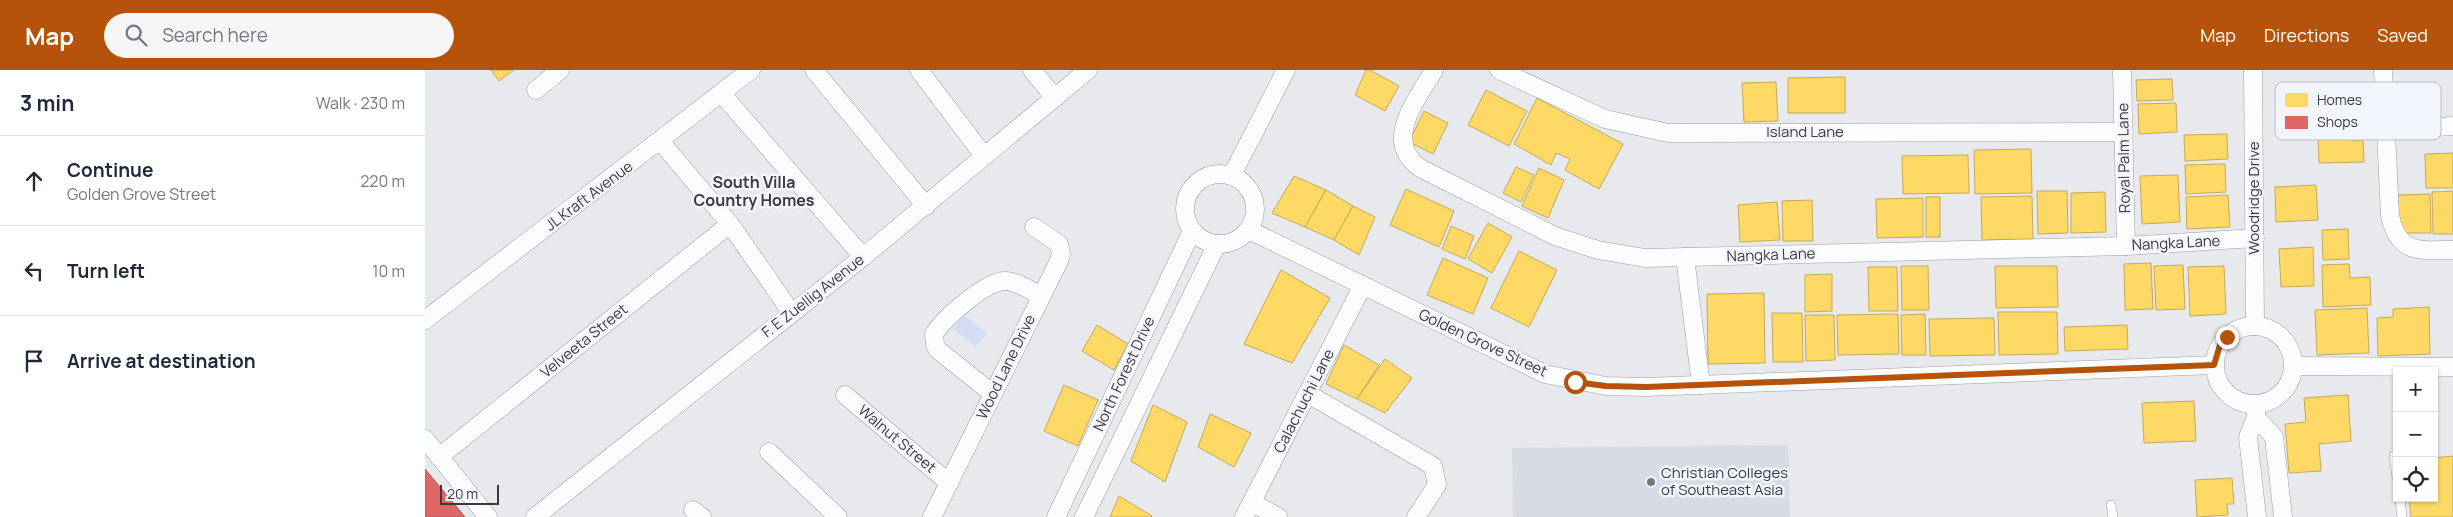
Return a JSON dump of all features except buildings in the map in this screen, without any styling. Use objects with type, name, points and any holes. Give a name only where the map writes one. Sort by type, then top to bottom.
[{"type":"street","points":[[536,90],[560,70]]},
{"type":"street","name":"JL Kraft Avenue","points":[[425,320],[661,142],[751,70]]},
{"type":"street","points":[[814,70],[926,206]]},
{"type":"street","points":[[919,70],[984,156]]},
{"type":"street","points":[[1032,70],[1055,98]]},
{"type":"street","name":"F. E Zuellig Avenue","points":[[535,517],[791,312],[863,257],[1088,70]]},
{"type":"street","points":[[1232,175],[1286,70]]},
{"type":"street","name":"Nangka Lane","points":[[1434,70],[1404,124],[1403,151],[1410,161],[1420,168],[1564,238],[1598,250],[1645,258],[2126,246],[2255,238]]},
{"type":"street","name":"Island Lane","points":[[1499,70],[1605,119],[1635,127],[1668,132],[2123,132]]},
{"type":"street","name":"Royal Palm Lane","points":[[2122,70],[2126,246]]},
{"type":"street","name":"Woodridge Drive","points":[[2253,70],[2255,326]]},
{"type":"street","points":[[722,94],[863,257]]},
{"type":"street","points":[[2386,140],[2390,215],[2398,238],[2407,247],[2419,250],[2453,250]]},
{"type":"street","points":[[661,142],[730,224],[791,312]]},
{"type":"street","points":[[1209,175],[1232,175],[1246,184],[1254,198],[1255,214],[1249,230],[1231,243],[1217,244],[1207,242],[1192,231],[1184,210],[1191,188],[1209,175]]},
{"type":"street","name":"Velveeta Street","points":[[439,457],[730,224]]},
{"type":"street","name":"Wood Lane Drive","points":[[932,517],[1059,261],[1061,248],[1056,240],[1034,227]]},
{"type":"street","name":"Golden Grove Street","points":[[1249,230],[1545,374],[1606,386],[1701,385],[2214,365]]},
{"type":"street","name":"North Forest Drive","points":[[1057,517],[1192,231]]},
{"type":"street","name":"North Forest Drive","points":[[1084,517],[1217,244]]},
{"type":"street","points":[[1685,257],[1701,385]]},
{"type":"street","points":[[993,394],[939,350],[935,345],[935,334],[943,322],[991,284],[1005,280],[1041,296]]},
{"type":"street","name":"Calachuchi Lane","points":[[1248,510],[1363,285]]},
{"type":"street","points":[[2257,517],[2248,436],[2256,411],[2282,393],[2290,380],[2293,366],[2292,357],[2285,342],[2272,330],[2255,326],[2245,327],[2227,337],[2218,350],[2214,365],[2215,374],[2223,390],[2237,401],[2256,411],[2274,437],[2283,517]]},
{"type":"street","points":[[2293,366],[2453,368]]},
{"type":"street","points":[[1308,394],[1433,466],[1437,485],[1416,517]]},
{"type":"street","name":"Walnut Street","points":[[845,395],[949,483]]},
{"type":"street","points":[[425,439],[488,517]]},
{"type":"street","points":[[769,452],[838,517]]},
{"type":"street","points":[[1248,510],[1278,517]]},
{"type":"lane","points":[[2400,502],[2402,517]]},
{"type":"lane","points":[[2111,505],[2113,517]]},
{"type":"shaded area","points":[[964,315],[987,333],[976,347],[953,329]]},
{"type":"shaded area","name":"Christian Colleges of Southeast Asia","points":[[1788,445],[1790,517],[1513,517],[1512,448]]},
{"type":"place","name":"Christian Colleges of Southeast Asia","points":[[1651,482]]},
{"type":"district","name":"South Villa Country Homes","points":[[754,191]]},
{"type":"route","points":[[1575,382],[1606,386],[1646,387],[2214,365],[2220,345],[2227,337]]}]
